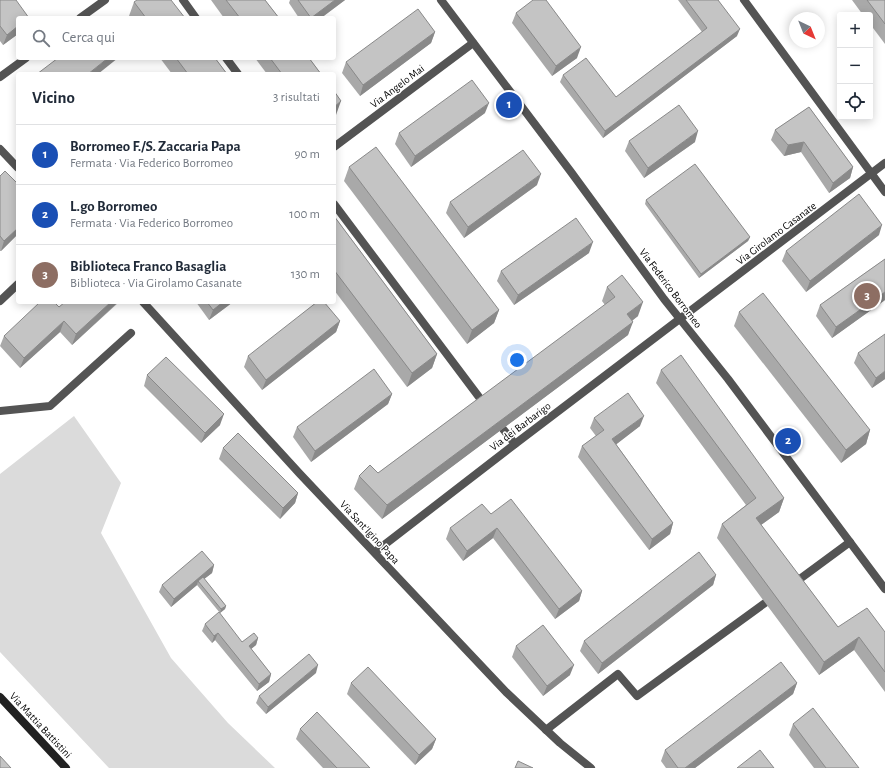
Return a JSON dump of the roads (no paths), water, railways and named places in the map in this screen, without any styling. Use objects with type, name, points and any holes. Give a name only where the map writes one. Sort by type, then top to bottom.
[{"type":"main road","name":"Via Mattia Battistini","points":[[0,697],[66,768]]},
{"type":"street","points":[[83,16],[105,0]]},
{"type":"street","points":[[183,0],[195,16]]},
{"type":"street","name":"Via Federico Borromeo","points":[[441,0],[885,589]]},
{"type":"street","points":[[744,0],[885,192]]},
{"type":"street","name":"Via Angelo Mai","points":[[336,146],[473,43]]},
{"type":"street","points":[[0,77],[23,60]]},
{"type":"street","points":[[228,60],[236,72]]},
{"type":"street","points":[[0,149],[16,166]]},
{"type":"street","name":"Via Girolamo Casanate","points":[[680,319],[885,163]]},
{"type":"street","points":[[336,207],[485,405]]},
{"type":"street","points":[[0,301],[16,286]]},
{"type":"street","name":"Via Sant'Igino Papa","points":[[145,304],[195,360],[506,692],[560,743],[591,768]]},
{"type":"street","name":"Via dei Barbarigo","points":[[375,552],[680,319]]},
{"type":"street","points":[[0,411],[50,406],[131,333]]},
{"type":"street","points":[[503,428],[515,444]]},
{"type":"street","points":[[791,585],[850,542]]},
{"type":"street","points":[[546,730],[618,674],[637,696],[765,603]]},
{"type":"place","name":"Borromeo F./S. Zaccaria Papa","points":[[509,105]]},
{"type":"place","name":"Biblioteca Franco Basaglia","points":[[867,296]]},
{"type":"place","name":"L.go Borromeo","points":[[788,441]]}]
